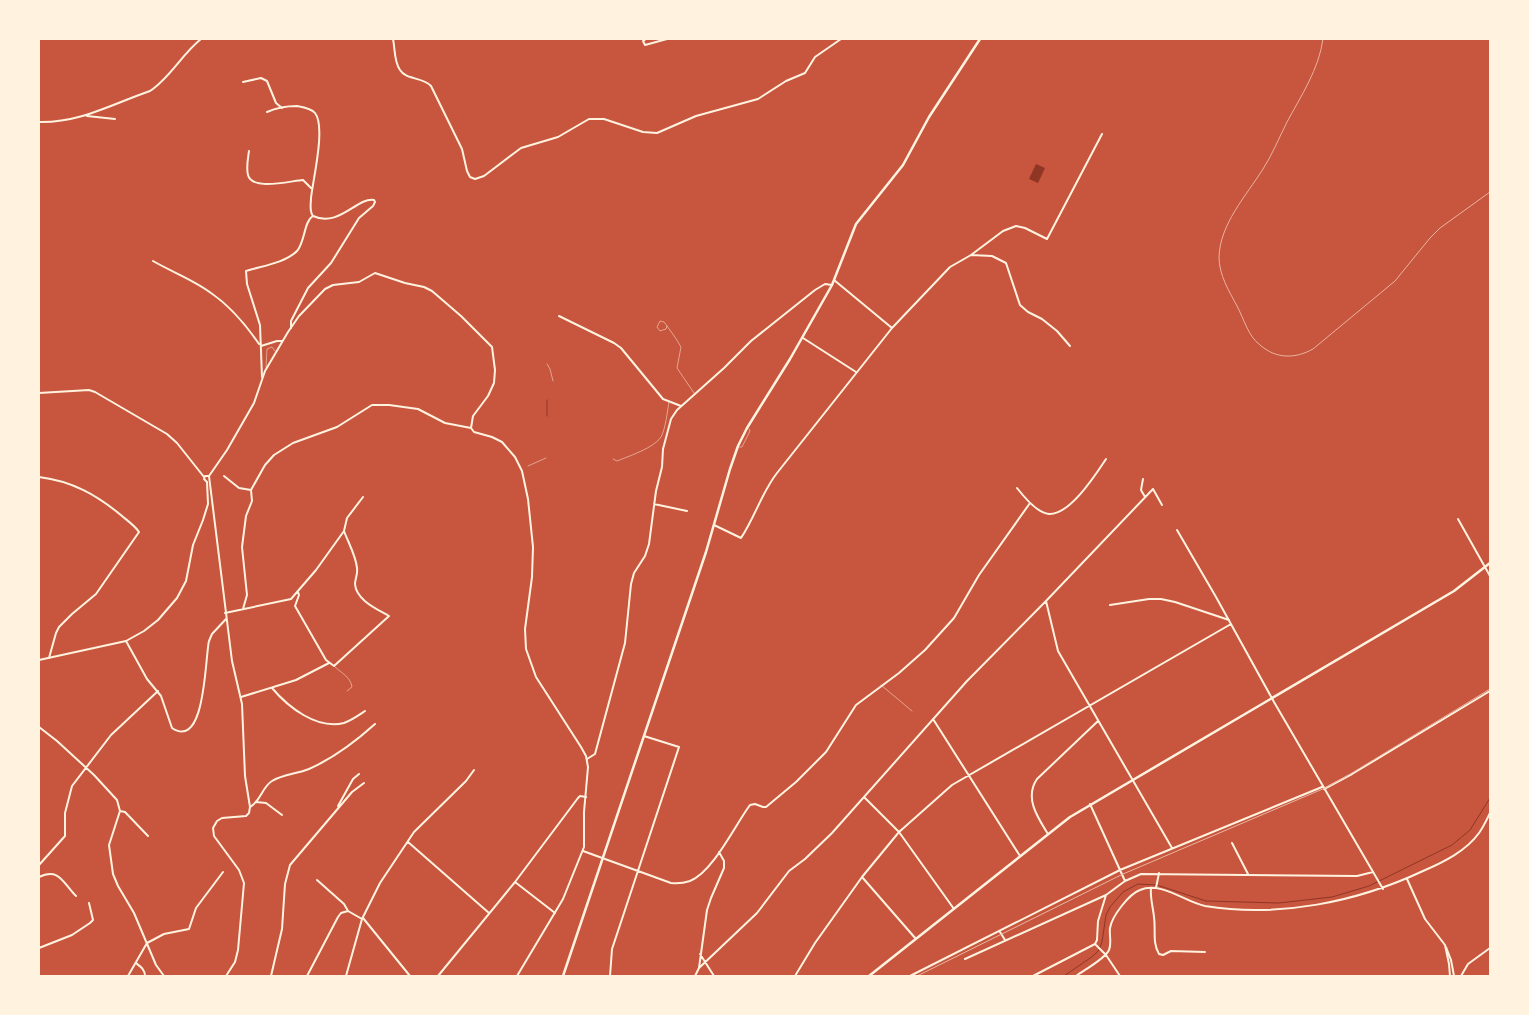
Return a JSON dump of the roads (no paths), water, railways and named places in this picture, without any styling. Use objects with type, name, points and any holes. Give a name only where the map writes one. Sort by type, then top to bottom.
[{"type":"main road","points":[[563,976],[714,525],[738,446],[747,428],[803,338],[832,285],[856,224],[903,165],[929,117],[980,39]]},
{"type":"main road","points":[[869,976],[1048,834],[1090,804],[1454,591],[1490,563]]},
{"type":"street","points":[[39,122],[58,122],[86,116],[150,90],[158,85],[180,59],[201,39]]},
{"type":"street","points":[[393,39],[400,70],[404,74],[426,81],[431,86],[462,148],[467,171],[470,177],[475,179],[484,176],[520,148],[558,137],[589,120],[604,119],[643,132],[657,133],[696,116],[758,99],[786,81],[805,73],[815,57],[841,39]]},
{"type":"street","points":[[646,39],[643,42],[645,45],[667,39]]},
{"type":"street","points":[[243,82],[261,78],[267,81],[276,102],[282,108]]},
{"type":"street","points":[[266,112],[273,109],[301,106],[313,111],[318,120],[319,148],[310,212],[313,216],[320,219],[329,219],[349,211],[369,199],[375,202],[359,218],[336,257],[308,288],[291,321],[291,328]]},
{"type":"street","points":[[86,116],[115,119]]},
{"type":"street","points":[[714,525],[741,538],[771,481],[892,328],[940,275],[1003,231],[1016,226],[1025,228],[1047,239],[1102,134]]},
{"type":"street","points":[[249,151],[247,173],[254,183],[302,180],[312,188]]},
{"type":"street","points":[[262,377],[260,325],[245,273],[246,270],[285,258],[296,252],[300,247],[309,219],[313,216]]},
{"type":"street","points":[[971,255],[992,256],[1006,263],[1020,305],[1028,312],[1042,319],[1070,346]]},
{"type":"street","points":[[153,261],[210,292],[224,302],[260,346]]},
{"type":"street","points":[[39,660],[126,641],[144,631],[158,620],[177,598],[187,575],[193,545],[208,504],[209,476],[222,458],[254,403],[266,368],[282,342],[291,328],[325,289],[333,285],[359,282],[375,273],[424,287],[461,316],[492,347],[495,370],[494,383],[488,396],[472,416],[471,428]]},
{"type":"street","points":[[834,280],[892,328]]},
{"type":"street","points":[[587,759],[595,754],[622,657],[627,629],[631,584],[634,573],[645,556],[649,544],[654,504],[662,467],[663,448],[670,419],[681,406],[751,341],[815,290],[826,283],[832,285]]},
{"type":"street","points":[[559,316],[621,348],[663,399],[681,406]]},
{"type":"street","points":[[803,338],[856,372]]},
{"type":"street","points":[[260,346],[277,341],[282,342]]},
{"type":"street","points":[[39,393],[89,390],[95,392],[167,434],[177,443],[204,477],[204,480],[208,481],[226,618],[243,713],[245,776],[250,806],[249,813],[246,816],[222,818],[217,821],[213,828],[214,836],[239,870],[244,883],[238,950],[235,962],[226,976]]},
{"type":"street","points":[[242,610],[246,595],[242,547],[246,516],[252,501],[251,490],[265,465],[280,450],[337,427],[372,406],[389,405],[418,409],[445,423],[471,428],[474,432],[492,436],[502,442],[515,457],[522,471],[528,499],[533,547],[532,577],[525,629],[526,649],[536,677],[582,747],[587,759],[588,770],[583,851],[563,899],[518,976]]},
{"type":"street","points":[[1017,488],[1030,503],[1048,514],[1055,514],[1075,499],[1094,478],[1106,459]]},
{"type":"street","points":[[204,477],[209,476]]},
{"type":"street","points":[[224,476],[239,488],[251,490]]},
{"type":"street","points":[[39,477],[76,486],[96,495],[130,523],[139,533],[96,594],[59,627],[49,658]]},
{"type":"street","points":[[1143,479],[1141,490],[1145,497]]},
{"type":"street","points":[[695,976],[699,968],[757,913],[789,871],[805,859],[832,832],[967,681],[1152,489],[1162,505]]},
{"type":"street","points":[[226,612],[290,600],[344,531],[347,518],[363,497]]},
{"type":"street","points":[[583,851],[671,883],[683,883],[699,876],[719,852],[749,806],[755,804],[766,807],[796,782],[830,747],[856,705],[899,673],[925,650],[954,618],[980,575],[1030,503]]},
{"type":"street","points":[[654,504],[688,511]]},
{"type":"street","points":[[1458,520],[1490,576]]},
{"type":"street","points":[[1177,530],[1323,788],[1382,887]]},
{"type":"street","points":[[298,592],[299,595],[295,606],[329,663],[334,666],[389,616],[365,601],[356,590],[356,565],[344,531]]},
{"type":"street","points":[[1110,605],[1161,599],[1229,620]]},
{"type":"street","points":[[1046,601],[1058,651],[1172,848]]},
{"type":"street","points":[[126,641],[147,678],[161,696],[172,728],[182,732],[191,727],[203,700],[209,641],[212,634],[226,618]]},
{"type":"street","points":[[795,976],[815,943],[862,878],[899,832],[952,785],[1231,624]]},
{"type":"street","points":[[240,697],[306,676],[329,663]]},
{"type":"street","points":[[272,688],[290,705],[315,721],[334,724],[343,723],[365,711]]},
{"type":"street","points":[[39,865],[64,838],[66,832],[65,813],[69,792],[111,735],[158,691]]},
{"type":"street","points":[[910,976],[1120,870],[1323,788],[1352,774],[1490,691]]},
{"type":"street","points":[[933,719],[1020,856]]},
{"type":"street","points":[[1048,834],[1034,808],[1032,799],[1033,787],[1037,780],[1098,721]]},
{"type":"street","points":[[250,806],[256,802],[265,787],[272,780],[310,769],[334,756],[375,724]]},
{"type":"street","points":[[39,727],[57,741],[115,797],[120,811],[110,840],[113,874],[134,913],[156,964],[164,976]]},
{"type":"street","points":[[610,976],[612,949],[680,747],[644,736]]},
{"type":"street","points":[[346,976],[362,918],[380,883],[420,826],[466,781],[474,770]]},
{"type":"street","points":[[336,810],[353,779],[359,774]]},
{"type":"street","points":[[271,976],[282,929],[284,890],[288,871],[293,860],[352,792],[364,783]]},
{"type":"street","points":[[438,976],[515,882],[578,798],[580,796],[586,797]]},
{"type":"street","points":[[864,797],[899,832],[954,909]]},
{"type":"street","points":[[256,802],[266,803],[282,815]]},
{"type":"street","points":[[1090,804],[1126,881]]},
{"type":"street","points":[[120,811],[130,816],[148,836]]},
{"type":"street","points":[[1076,976],[1106,955],[1110,946],[1110,929],[1114,917],[1136,892],[1142,889],[1156,888],[1203,905],[1250,909],[1326,904],[1407,879],[1454,855],[1477,835],[1490,813]]},
{"type":"street","points":[[408,842],[489,914]]},
{"type":"street","points":[[1232,843],[1248,874]]},
{"type":"street","points":[[699,968],[709,903],[724,868],[724,861],[719,852]]},
{"type":"street","points":[[128,976],[147,942],[164,934],[189,929],[196,908],[223,872]]},
{"type":"street","points":[[965,959],[1106,895],[1126,881],[1142,874],[1360,876],[1373,872]]},
{"type":"street","points":[[39,877],[47,873],[53,873],[76,896]]},
{"type":"street","points":[[1156,888],[1159,873]]},
{"type":"street","points":[[862,878],[916,939]]},
{"type":"street","points":[[1407,879],[1425,919],[1445,945],[1450,955],[1454,976]]},
{"type":"street","points":[[317,880],[344,904],[348,911],[362,918],[410,976]]},
{"type":"street","points":[[515,882],[555,913]]},
{"type":"street","points":[[1151,888],[1154,936],[1159,954],[1163,955],[1171,951],[1205,952]]},
{"type":"street","points":[[1096,945],[1098,921],[1106,895]]},
{"type":"street","points":[[39,948],[72,935],[90,923],[93,920],[89,903]]},
{"type":"street","points":[[307,976],[341,912],[348,911]]},
{"type":"street","points":[[1000,932],[1005,940]]},
{"type":"street","points":[[1096,945],[1106,955],[1120,976]]},
{"type":"street","points":[[1033,976],[1096,945]]},
{"type":"street","points":[[1445,945],[1450,976]]},
{"type":"street","points":[[1462,976],[1468,964],[1490,948]]},
{"type":"street","points":[[700,954],[714,976]]},
{"type":"street","points":[[136,963],[145,973],[145,976]]},
{"type":"lane","points":[[667,326],[681,347],[677,368],[695,394]]},
{"type":"lane","points":[[266,368],[267,349],[272,347],[276,353]]},
{"type":"lane","points":[[547,364],[552,381]]},
{"type":"lane","points":[[612,459],[617,462],[651,446],[658,440],[664,431],[669,402]]},
{"type":"lane","points":[[528,466],[546,458]]},
{"type":"lane","points":[[334,666],[347,677],[352,685],[347,691]]},
{"type":"lane","points":[[881,685],[912,711]]},
{"type":"waterway","points":[[547,400],[547,416]]},
{"type":"waterway","points":[[1064,976],[1099,950],[1106,915],[1110,907],[1123,892],[1138,884],[1157,885],[1206,901],[1279,903],[1332,897],[1369,886],[1452,845],[1470,830],[1490,798]]},
{"type":"tram line","points":[[917,976],[1123,874],[1325,788],[1490,689]]},
{"type":"railway","points":[[1323,39],[1318,61],[1309,82],[1266,164],[1235,211],[1220,245],[1219,264],[1223,276],[1252,337],[1256,341],[1266,350],[1286,356],[1299,355],[1313,349],[1395,281],[1440,228],[1490,192]]}]
